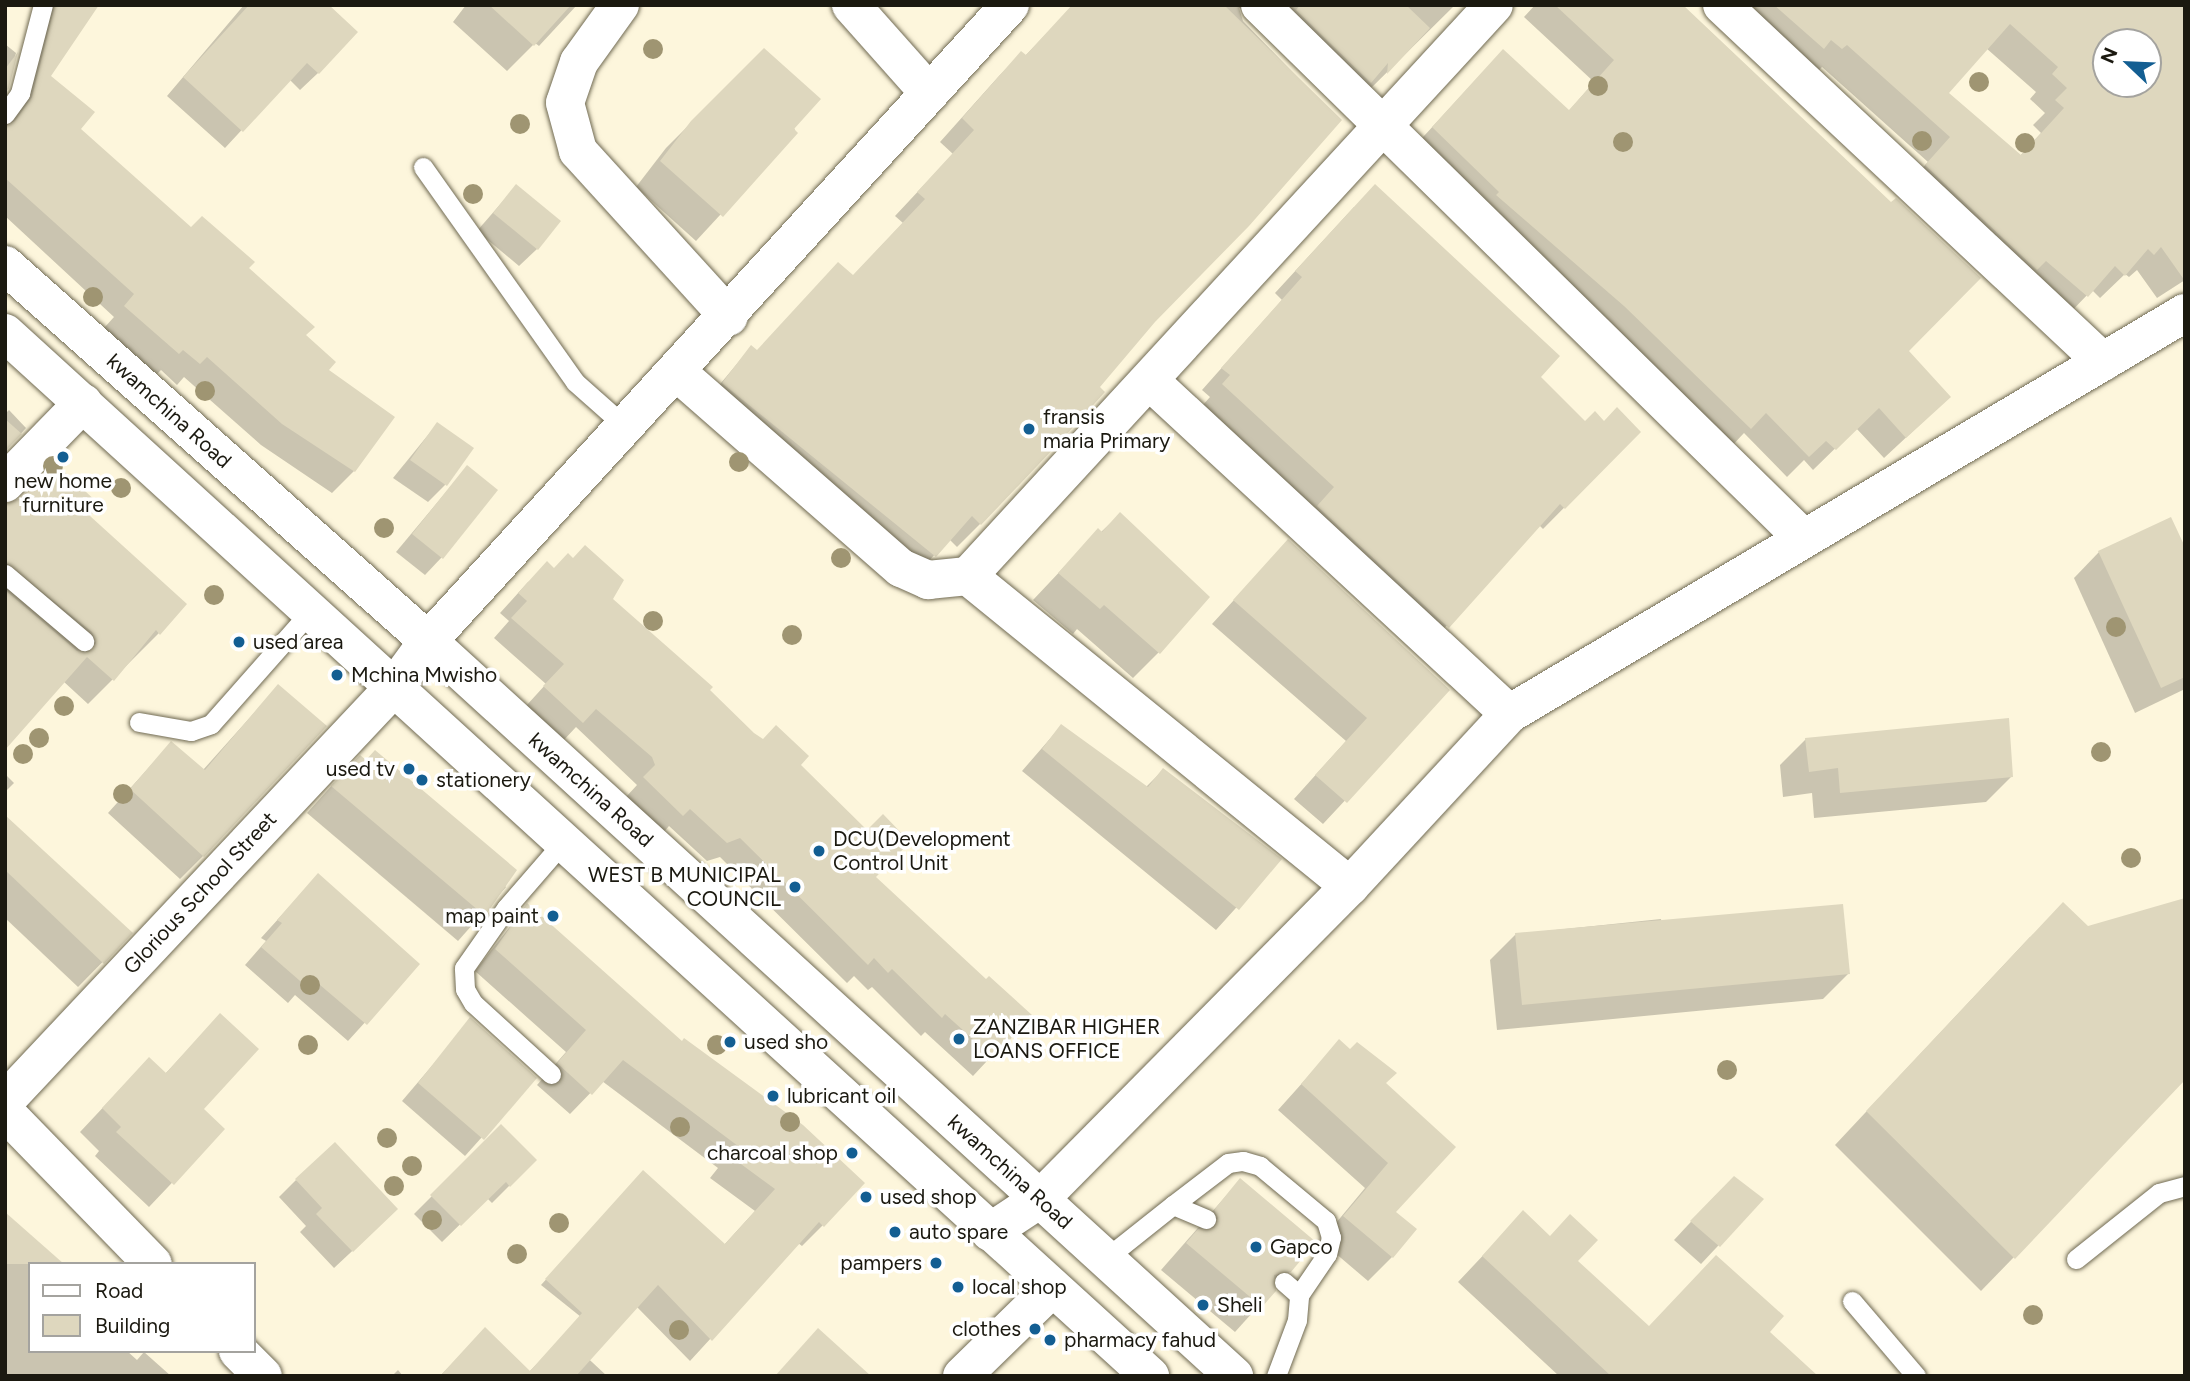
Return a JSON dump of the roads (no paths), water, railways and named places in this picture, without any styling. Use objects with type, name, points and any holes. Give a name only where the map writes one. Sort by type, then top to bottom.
[{"type":"street","points":[[620,5],[579,62],[565,103],[578,151],[729,317]]},
{"type":"street","points":[[852,5],[929,93]]},
{"type":"street","name":"Glorious School Street","points":[[5,1101],[396,685],[428,641],[678,373],[1010,5]]},
{"type":"street","points":[[1261,5],[1802,538]]},
{"type":"street","points":[[678,373],[901,568],[928,580],[968,576],[1151,382],[1494,5]]},
{"type":"street","points":[[1722,5],[2103,362]]},
{"type":"street","name":"kwamchina Road","points":[[5,265],[428,641],[1234,1376]]},
{"type":"street","points":[[990,1232],[1040,1199],[1350,886],[1509,713],[2185,313]]},
{"type":"street","points":[[5,333],[396,685],[1051,1289],[1150,1376]]},
{"type":"street","points":[[1151,382],[1509,713]]},
{"type":"street","points":[[5,483],[83,403]]},
{"type":"street","points":[[968,576],[1350,886]]},
{"type":"street","points":[[5,1112],[151,1262]]},
{"type":"street","points":[[962,1376],[1051,1289]]},
{"type":"lane","points":[[5,114],[20,93],[43,5]]},
{"type":"lane","points":[[423,167],[575,382],[627,428]]},
{"type":"lane","points":[[5,574],[84,641]]},
{"type":"lane","points":[[139,722],[191,732],[211,723],[312,610]]},
{"type":"lane","points":[[551,1074],[473,1003],[465,989],[464,968],[506,908],[565,840]]},
{"type":"lane","points":[[1105,1259],[1228,1163],[1243,1161],[1260,1166],[1326,1221],[1331,1237],[1327,1254],[1299,1295],[1297,1320],[1276,1376]]},
{"type":"lane","points":[[2076,1259],[2159,1193],[2185,1186]]},
{"type":"lane","points":[[1172,1205],[1206,1219]]},
{"type":"lane","points":[[1283,1282],[1299,1295]]},
{"type":"lane","points":[[1852,1301],[1916,1376]]},
{"type":"place","name":"fransis maria Primary","points":[[1029,429]]},
{"type":"place","name":"new home furniture","points":[[63,457]]},
{"type":"place","name":"used area","points":[[239,642]]},
{"type":"place","name":"Mchina Mwisho","points":[[337,675]]},
{"type":"place","name":"used tv","points":[[409,769]]},
{"type":"place","name":"stationery","points":[[422,780]]},
{"type":"place","name":"DCU(Development Control Unit","points":[[819,851]]},
{"type":"place","name":"WEST B MUNICIPAL COUNCIL","points":[[795,887]]},
{"type":"place","name":"map paint","points":[[553,916]]},
{"type":"place","name":"ZANZIBAR HIGHER LOANS OFFICE","points":[[959,1039]]},
{"type":"place","name":"used sho","points":[[730,1042]]},
{"type":"place","name":"lubricant oil","points":[[773,1096]]},
{"type":"place","name":"charcoal shop","points":[[852,1153]]},
{"type":"place","name":"used shop","points":[[866,1197]]},
{"type":"place","name":"auto spare","points":[[895,1232]]},
{"type":"place","name":"Gapco","points":[[1256,1247]]},
{"type":"place","name":"pampers","points":[[936,1263]]},
{"type":"place","name":"local shop","points":[[958,1287]]},
{"type":"place","name":"Sheli","points":[[1203,1305]]},
{"type":"place","name":"clothes","points":[[1035,1329]]},
{"type":"place","name":"pharmacy fahud","points":[[1050,1340]]}]
